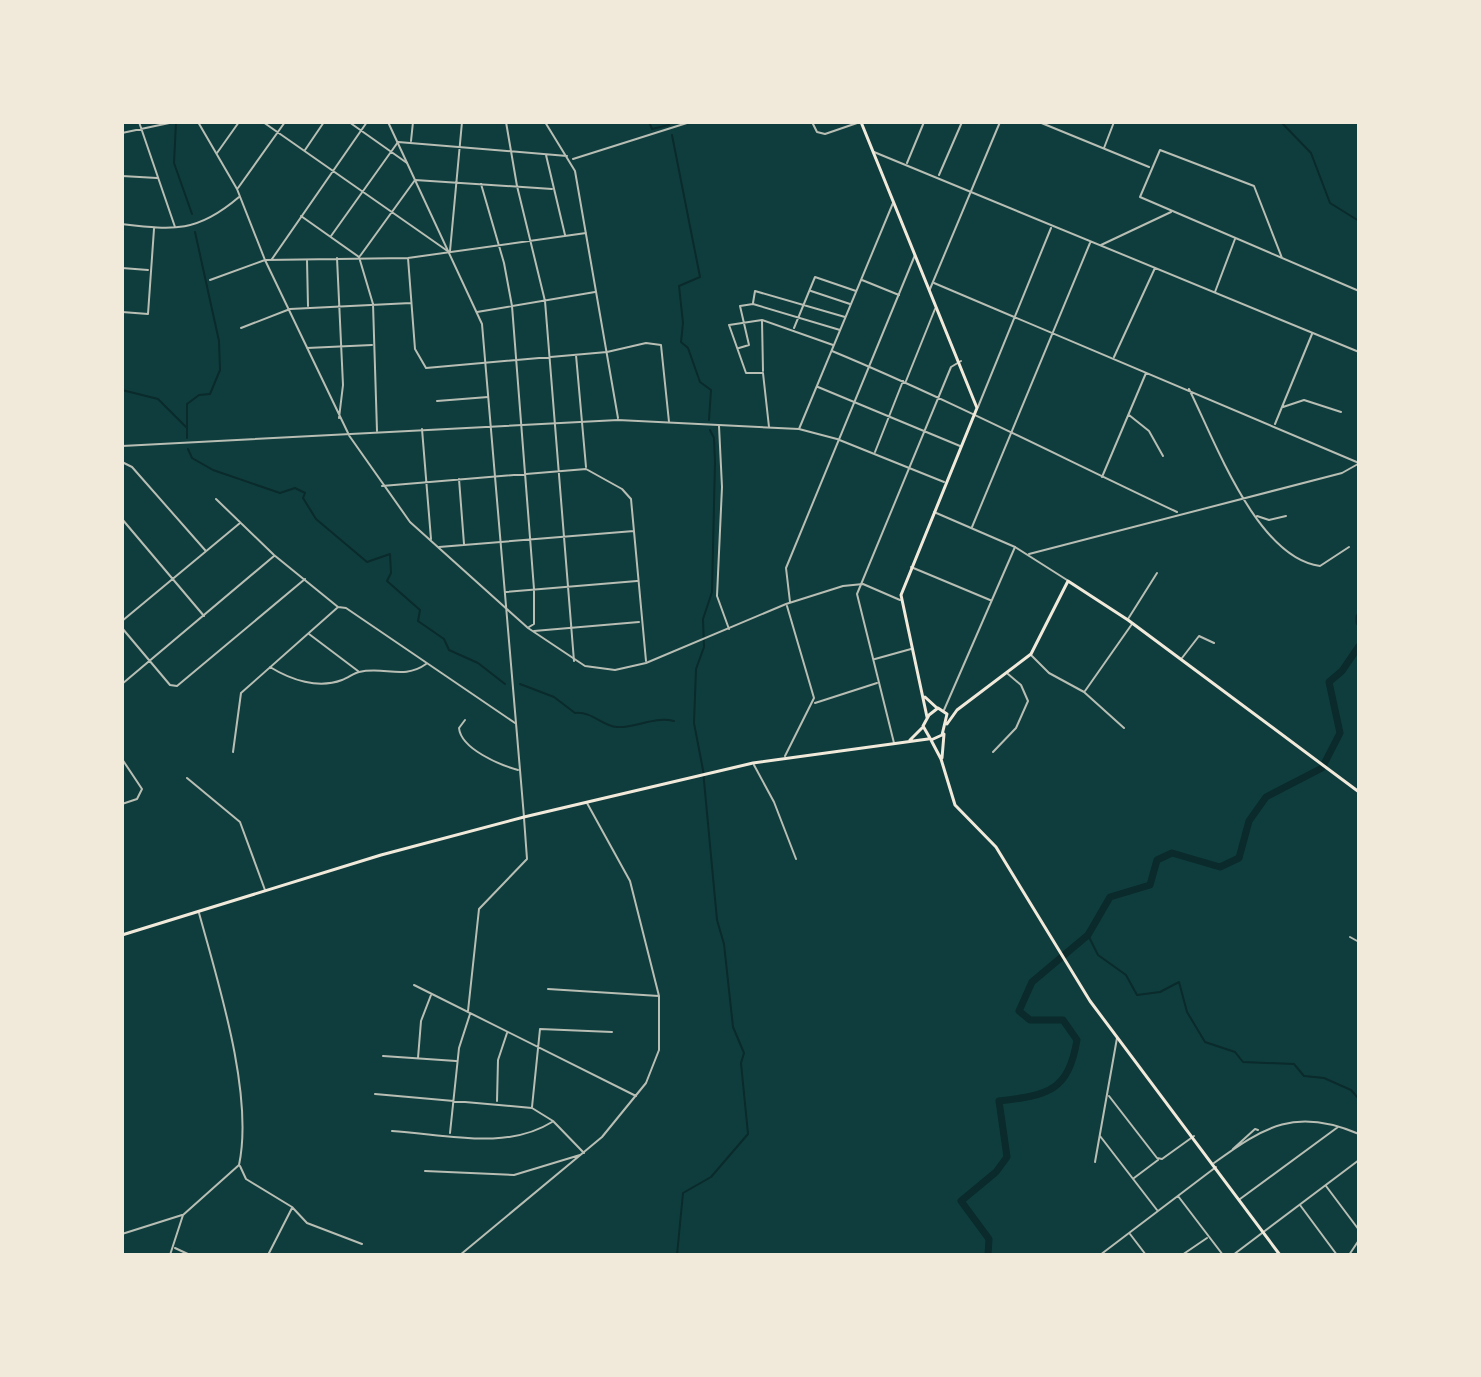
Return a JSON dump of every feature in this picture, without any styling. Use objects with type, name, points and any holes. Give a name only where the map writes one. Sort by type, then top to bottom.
[{"type":"main road","points":[[861,122],[961,361],[977,410],[933,512],[901,600],[925,697],[927,719]]},
{"type":"main road","points":[[943,765],[941,748],[947,724],[957,710],[1031,654],[1068,581],[1128,620],[1359,792]]},
{"type":"main road","points":[[925,697],[938,708],[957,710]]},
{"type":"main road","points":[[907,743],[938,708]]},
{"type":"main road","points":[[944,710],[947,724]]},
{"type":"main road","points":[[923,726],[943,765],[955,805],[996,847],[1067,963],[1117,1035],[1280,1255]]},
{"type":"main road","points":[[122,935],[407,847],[524,817],[753,763],[939,738],[945,730]]},
{"type":"street","points":[[139,122],[176,229]]},
{"type":"street","points":[[122,133],[174,122]]},
{"type":"street","points":[[198,122],[237,189],[265,260],[338,419],[382,486],[402,514],[431,541],[506,605],[528,628],[574,661],[615,670],[646,663],[829,589],[863,584],[901,600]]},
{"type":"street","points":[[217,153],[239,122]]},
{"type":"street","points":[[263,122],[450,252]]},
{"type":"street","points":[[237,189],[285,122]]},
{"type":"street","points":[[305,151],[324,122]]},
{"type":"street","points":[[349,122],[408,165]]},
{"type":"street","points":[[271,259],[367,122]]},
{"type":"street","points":[[388,122],[482,324],[527,859],[479,909],[469,1012],[457,1061],[450,1134]]},
{"type":"street","points":[[411,142],[413,122]]},
{"type":"street","points":[[450,252],[462,122]]},
{"type":"street","points":[[506,122],[517,186],[545,301],[574,661]]},
{"type":"street","points":[[545,122],[570,158],[618,420]]},
{"type":"street","points":[[398,142],[570,158],[690,122]]},
{"type":"street","points":[[812,122],[817,132],[825,134],[861,122]]},
{"type":"street","points":[[907,165],[924,122]]},
{"type":"street","points":[[939,176],[962,122]]},
{"type":"street","points":[[930,289],[1000,122]]},
{"type":"street","points":[[1039,122],[1150,168]]},
{"type":"street","points":[[1103,149],[1114,122]]},
{"type":"street","points":[[331,236],[398,142]]},
{"type":"street","points":[[1282,258],[1254,186],[1163,149],[1150,168],[1139,195],[1171,212],[1359,291]]},
{"type":"street","points":[[873,152],[939,176],[1359,352]]},
{"type":"street","points":[[546,154],[565,236]]},
{"type":"street","points":[[122,176],[157,178]]},
{"type":"street","points":[[415,180],[552,189]]},
{"type":"street","points":[[359,257],[415,180]]},
{"type":"street","points":[[481,184],[512,306],[534,589],[534,624],[528,628]]},
{"type":"street","points":[[122,224],[176,229],[200,224],[240,196]]},
{"type":"street","points":[[799,429],[890,206],[894,203]]},
{"type":"street","points":[[1100,246],[1171,212]]},
{"type":"street","points":[[301,216],[359,257],[373,304],[377,431]]},
{"type":"street","points":[[977,410],[1051,225]]},
{"type":"street","points":[[122,312],[148,314],[155,227]]},
{"type":"street","points":[[210,280],[271,259],[408,258],[586,233]]},
{"type":"street","points":[[1215,293],[1235,239]]},
{"type":"street","points":[[972,527],[1090,241]]},
{"type":"street","points":[[785,757],[814,703],[788,604],[786,568],[916,254]]},
{"type":"street","points":[[337,258],[342,411],[338,419]]},
{"type":"street","points":[[408,258],[415,349],[426,368],[607,352],[646,343],[661,345],[669,422]]},
{"type":"street","points":[[307,259],[308,307]]},
{"type":"street","points":[[1113,358],[1155,267]]},
{"type":"street","points":[[122,268],[150,270]]},
{"type":"street","points":[[793,329],[815,277],[856,291]]},
{"type":"street","points":[[860,280],[899,295]]},
{"type":"street","points":[[933,282],[1359,463]]},
{"type":"street","points":[[810,290],[851,305]]},
{"type":"street","points":[[753,304],[755,291],[846,317]]},
{"type":"street","points":[[477,312],[596,292]]},
{"type":"street","points":[[241,328],[290,309],[411,303]]},
{"type":"street","points":[[738,349],[749,345],[740,306],[753,304],[840,331]]},
{"type":"street","points":[[875,453],[936,306]]},
{"type":"street","points":[[762,320],[763,373],[769,428]]},
{"type":"street","points":[[763,373],[746,373],[729,325],[762,320],[833,345]]},
{"type":"street","points":[[1274,425],[1312,334]]},
{"type":"street","points":[[306,348],[374,345]]},
{"type":"street","points":[[832,351],[977,410],[1012,433],[1177,512]]},
{"type":"street","points":[[576,355],[586,469]]},
{"type":"street","points":[[894,745],[857,594],[951,367],[961,361]]},
{"type":"street","points":[[1102,477],[1146,372]]},
{"type":"street","points":[[818,387],[961,447]]},
{"type":"street","points":[[1189,389],[1244,498],[1273,541],[1308,565],[1320,566],[1349,547]]},
{"type":"street","points":[[437,401],[489,397]]},
{"type":"street","points":[[1281,407],[1304,400],[1341,412]]},
{"type":"street","points":[[1129,414],[1149,431],[1163,456]]},
{"type":"street","points":[[122,446],[557,422],[669,422],[799,429],[875,453],[945,483]]},
{"type":"street","points":[[719,425],[722,487],[717,596],[729,629]]},
{"type":"street","points":[[422,429],[431,541]]},
{"type":"street","points":[[122,462],[132,467],[206,551]]},
{"type":"street","points":[[1028,554],[1177,512],[1342,473],[1359,463]]},
{"type":"street","points":[[382,486],[526,471],[586,469],[631,497],[646,663]]},
{"type":"street","points":[[459,478],[464,544]]},
{"type":"street","points":[[216,499],[274,555],[338,607],[346,608],[516,724]]},
{"type":"street","points":[[933,512],[1015,547],[1068,581]]},
{"type":"street","points":[[1256,516],[1269,520],[1286,516]]},
{"type":"street","points":[[122,519],[204,616]]},
{"type":"street","points":[[122,621],[240,523]]},
{"type":"street","points":[[439,547],[635,531]]},
{"type":"street","points":[[944,710],[1015,547]]},
{"type":"street","points":[[122,684],[274,555]]},
{"type":"street","points":[[911,567],[991,600]]},
{"type":"street","points":[[1128,620],[1157,573]]},
{"type":"street","points":[[122,628],[170,685],[177,686],[306,578]]},
{"type":"street","points":[[505,592],[637,581]]},
{"type":"street","points":[[233,752],[241,693],[338,607]]},
{"type":"street","points":[[122,616],[122,621]]},
{"type":"street","points":[[532,631],[641,622]]},
{"type":"street","points":[[1084,692],[1132,623]]},
{"type":"street","points":[[308,633],[359,672]]},
{"type":"street","points":[[1181,659],[1199,636],[1214,643]]},
{"type":"street","points":[[874,660],[913,649]]},
{"type":"street","points":[[1031,654],[1049,673],[1084,692],[1124,728]]},
{"type":"street","points":[[269,666],[311,683],[339,682],[359,672],[406,673],[426,664]]},
{"type":"street","points":[[993,752],[1016,728],[1028,701],[1021,685],[1007,673]]},
{"type":"street","points":[[814,703],[878,682]]},
{"type":"street","points":[[938,708],[946,700]]},
{"type":"street","points":[[465,720],[459,728],[462,737],[485,755],[520,770]]},
{"type":"street","points":[[122,759],[142,789],[137,799],[122,804]]},
{"type":"street","points":[[753,763],[774,802],[796,859]]},
{"type":"street","points":[[187,778],[240,822],[265,891]]},
{"type":"street","points":[[460,1255],[585,1154],[637,1097],[659,1050],[659,996],[630,881],[586,802]]},
{"type":"street","points":[[198,912],[229,1024],[240,1102],[239,1165],[248,1182],[292,1207],[316,1229],[362,1244]]},
{"type":"street","points":[[1350,937],[1359,942]]},
{"type":"street","points":[[414,985],[637,1097]]},
{"type":"street","points":[[548,989],[659,996]]},
{"type":"street","points":[[418,1058],[421,1021],[431,994]]},
{"type":"street","points":[[532,1108],[540,1029],[612,1032]]},
{"type":"street","points":[[497,1102],[498,1060],[508,1032]]},
{"type":"street","points":[[1095,1162],[1117,1035]]},
{"type":"street","points":[[383,1056],[457,1061]]},
{"type":"street","points":[[375,1094],[454,1098],[532,1108],[553,1121],[585,1154]]},
{"type":"street","points":[[1107,1094],[1159,1159]]},
{"type":"street","points":[[1100,1255],[1232,1150],[1260,1132],[1299,1119],[1339,1126],[1359,1134]]},
{"type":"street","points":[[392,1131],[505,1139],[526,1135],[553,1121]]},
{"type":"street","points":[[1240,1199],[1339,1126]]},
{"type":"street","points":[[1100,1136],[1158,1211]]},
{"type":"street","points":[[1133,1179],[1194,1136]]},
{"type":"street","points":[[425,1171],[514,1175],[585,1154]]},
{"type":"street","points":[[1233,1255],[1359,1160]]},
{"type":"street","points":[[122,1234],[183,1215],[239,1165]]},
{"type":"street","points":[[1325,1185],[1359,1230]]},
{"type":"street","points":[[1178,1196],[1223,1255]]},
{"type":"street","points":[[1299,1204],[1337,1255]]},
{"type":"street","points":[[268,1255],[292,1207]]},
{"type":"street","points":[[170,1255],[183,1215]]},
{"type":"street","points":[[1129,1233],[1146,1255]]},
{"type":"street","points":[[1182,1255],[1209,1236]]},
{"type":"street","points":[[1349,1255],[1359,1240]]},
{"type":"street","points":[[174,1247],[190,1255]]},
{"type":"waterway","points":[[176,122],[174,163],[192,214]]},
{"type":"waterway","points":[[649,122],[652,129],[669,125]]},
{"type":"waterway","points":[[1281,122],[1311,153],[1330,203],[1359,221]]},
{"type":"waterway","points":[[672,135],[700,277],[679,286],[683,323],[681,342],[688,348],[700,382],[711,390],[709,420]]},
{"type":"waterway","points":[[187,438],[187,404],[199,395],[210,394],[220,370],[219,341],[195,232]]},
{"type":"waterway","points":[[122,390],[158,399],[187,428]]},
{"type":"waterway","points":[[677,1255],[683,1193],[711,1177],[748,1134],[741,1063],[744,1053],[733,1027],[724,944],[717,920],[703,770],[694,723],[696,669],[704,647],[703,619],[712,592],[715,462],[714,438],[710,430]]},
{"type":"waterway","points":[[188,449],[192,458],[213,470],[280,493],[295,488],[305,493],[303,498],[316,519],[367,562],[390,554],[391,573],[387,581],[420,610],[418,621],[444,639],[449,650],[478,663],[505,684]]},
{"type":"waterway","points":[[1359,617],[1359,622]]},
{"type":"waterway","points":[[988,1255],[989,1239],[961,1201],[996,1172],[1007,1157],[999,1101],[1031,1096],[1053,1088],[1068,1071],[1077,1040],[1063,1020],[1030,1020],[1019,1011],[1032,982],[1088,935],[1110,897],[1150,885],[1157,860],[1172,853],[1220,867],[1239,858],[1249,821],[1266,797],[1322,768],[1340,733],[1329,682],[1342,671],[1359,646]]},
{"type":"waterway","points":[[520,684],[554,697],[575,713],[587,714],[612,726],[674,721]]},
{"type":"waterway","points":[[1088,935],[1098,955],[1126,975],[1137,995],[1160,992],[1179,982],[1187,1012],[1205,1042],[1235,1052],[1243,1062],[1294,1064],[1304,1076],[1324,1078],[1351,1090],[1359,1099]]}]
